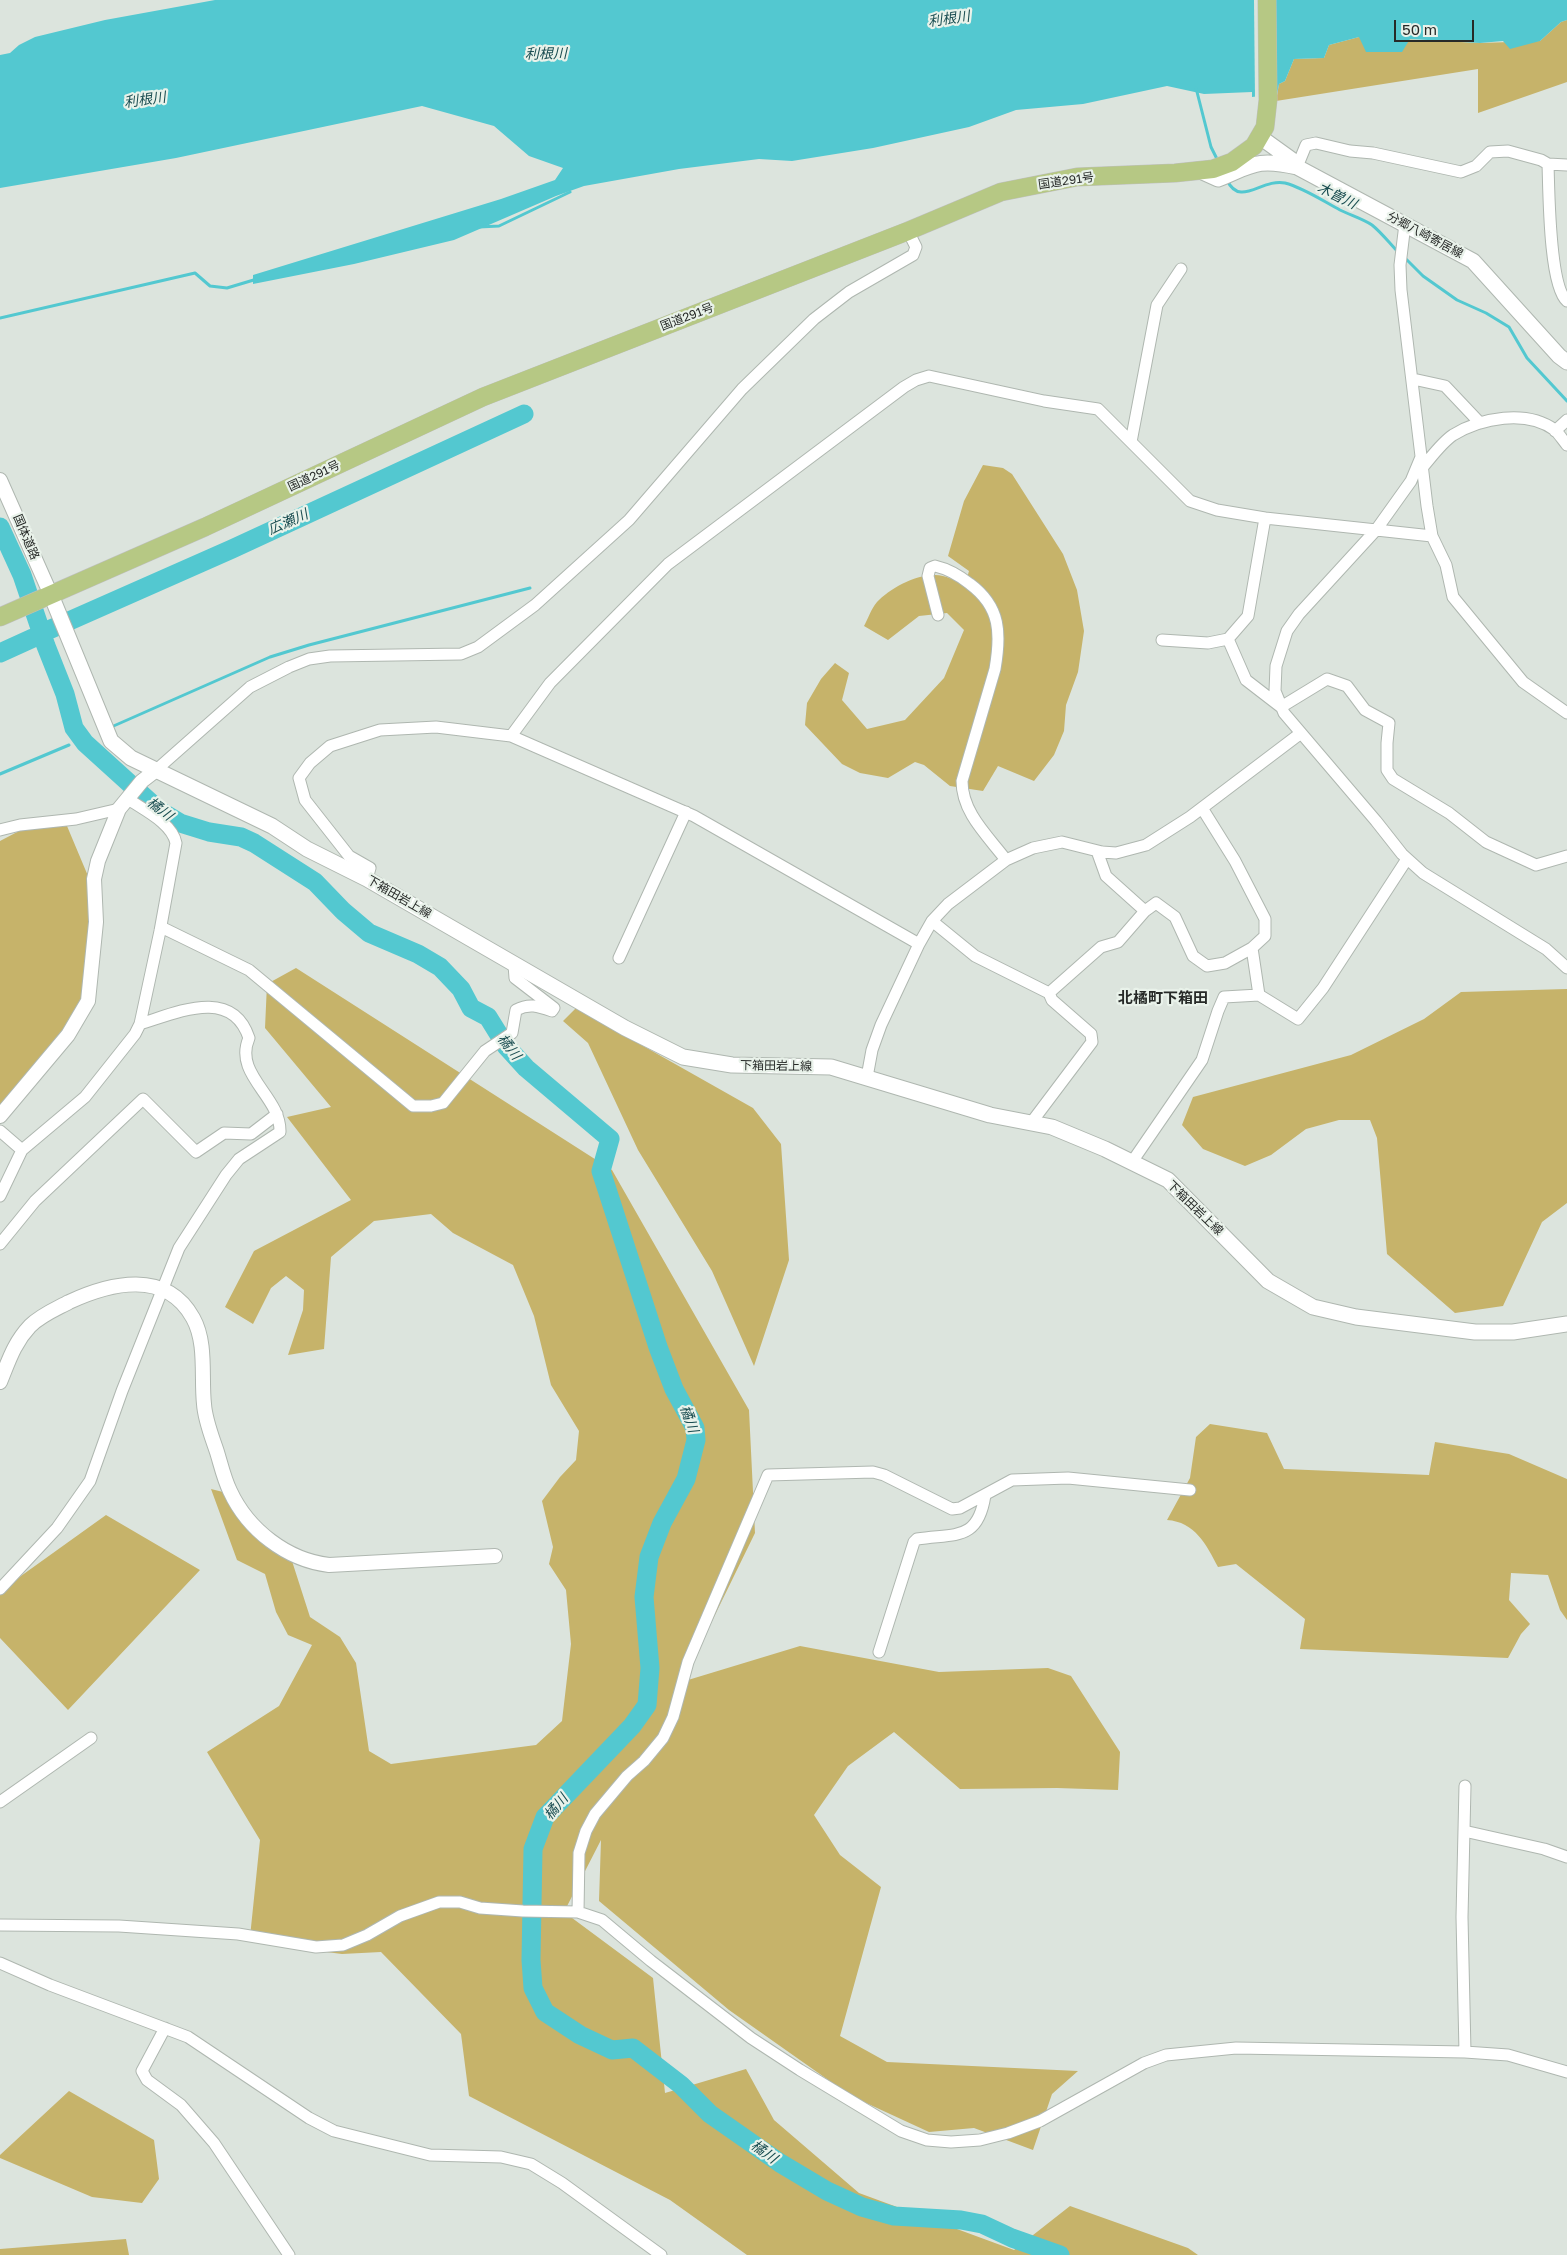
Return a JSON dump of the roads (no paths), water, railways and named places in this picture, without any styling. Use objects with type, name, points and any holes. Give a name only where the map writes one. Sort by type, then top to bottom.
[{"type":"highway","name":"国道291号","points":[[5,614],[205,526],[483,397],[1001,192],[1077,178],[1218,171],[1247,152],[1260,137],[1267,116],[1267,0]]},
{"type":"main road","name":"分郷八崎寄居線","points":[[1260,137],[1292,160],[1297,167],[1473,261],[1559,356],[1567,362]]},
{"type":"main road","points":[[1218,171],[1256,162],[1279,163],[1297,167]]},
{"type":"main road","name":"下箱田岩上線","points":[[44,598],[58,614],[111,741],[131,758],[272,826],[307,849],[368,879],[626,1028],[683,1057],[732,1065],[830,1067],[990,1115],[1052,1127],[1106,1149],[1168,1180],[1268,1281],[1313,1307],[1356,1317],[1475,1332],[1513,1332],[1567,1324]]},
{"type":"street","points":[[1297,167],[1306,145],[1316,143],[1461,172],[1476,166],[1490,152],[1508,151],[1541,160],[1548,164],[1567,165]]},
{"type":"street","points":[[1548,164],[1555,271],[1562,296],[1567,301]]},
{"type":"street","points":[[1405,224],[1400,265],[1401,290],[1421,469],[1432,536],[1446,565],[1453,596],[1523,682],[1567,713]]},
{"type":"street","points":[[0,1116],[68,1035],[88,1001],[96,922],[94,879],[98,861],[126,801],[142,782],[250,687],[289,667],[309,659],[339,655],[461,654],[478,647],[504,630],[629,520],[742,389],[814,319],[849,292],[912,255],[916,247],[908,230]]},
{"type":"street","points":[[1131,442],[1157,305],[1181,269]]},
{"type":"street","points":[[511,736],[550,683],[668,564],[916,380],[929,376],[1044,400],[1098,409],[1190,501],[1217,510],[1265,518],[1432,536]]},
{"type":"street","points":[[1412,379],[1445,386],[1480,424]]},
{"type":"street","points":[[1421,469],[1451,436],[1480,424],[1517,417],[1534,420],[1555,431],[1567,445]]},
{"type":"street","points":[[1555,431],[1567,421]]},
{"type":"street","points":[[1421,457],[1411,480],[1376,530],[1299,614],[1287,631],[1276,666],[1275,691],[1284,713],[1407,859],[1431,878],[1546,949],[1567,968]]},
{"type":"street","name":"国体道路","points":[[0,480],[44,598]]},
{"type":"street","points":[[1162,640],[1208,643],[1228,639],[1248,616],[1265,518]]},
{"type":"street","points":[[938,615],[928,576],[930,568],[935,566],[960,576],[980,591],[989,602],[995,615],[998,650],[962,781],[962,789],[964,800],[972,816],[1006,860]]},
{"type":"street","points":[[1228,639],[1246,680],[1281,707]]},
{"type":"street","points":[[1281,707],[1328,679],[1347,686],[1365,710],[1390,724],[1387,743],[1387,770],[1393,780],[1449,813],[1486,842],[1536,865],[1567,856]]},
{"type":"street","points":[[368,879],[370,868],[349,856],[305,800],[299,778],[310,763],[330,746],[380,730],[436,727],[511,736],[686,812],[920,944]]},
{"type":"street","points":[[867,1078],[872,1050],[881,1025],[932,921],[948,904],[1006,860],[1033,848],[1062,842],[1097,851],[1116,853],[1146,845],[1202,808],[1301,733]]},
{"type":"street","points":[[0,830],[20,825],[76,819],[126,801]]},
{"type":"street","points":[[0,1196],[22,1150],[85,1097],[140,1024],[161,927],[176,844],[174,835],[167,827],[126,801]]},
{"type":"street","points":[[1049,992],[1101,947],[1118,942],[1145,911],[1156,903],[1175,917],[1193,956],[1206,966],[1225,963],[1252,948],[1265,936],[1265,919],[1235,861],[1202,808]]},
{"type":"street","points":[[619,958],[686,812]]},
{"type":"street","points":[[1097,851],[1106,876],[1145,911]]},
{"type":"street","points":[[1134,1159],[1202,1060],[1224,997],[1259,995],[1298,1019],[1323,988],[1407,859]]},
{"type":"street","points":[[932,921],[975,956],[1049,992],[1052,1000],[1091,1034],[1092,1042],[1031,1123]]},
{"type":"street","points":[[161,927],[248,970],[413,1106],[431,1106],[443,1103],[485,1051],[512,1032],[516,1010],[526,1005],[552,1011],[554,1008],[515,978],[514,964]]},
{"type":"street","points":[[1252,948],[1259,995]]},
{"type":"street","points":[[0,1589],[57,1528],[90,1481],[122,1391],[179,1248],[226,1175],[239,1159],[280,1132],[280,1122],[277,1114],[248,1069],[245,1047],[249,1038],[246,1031],[230,1011],[214,1007],[199,1007],[140,1024]]},
{"type":"street","points":[[0,1244],[35,1201],[143,1099],[196,1152],[224,1133],[251,1134],[277,1114]]},
{"type":"street","points":[[0,1131],[22,1150]]},
{"type":"street","points":[[0,1382],[15,1342],[32,1324],[46,1313],[88,1293],[115,1285],[145,1284],[162,1290],[180,1300],[198,1328],[201,1347],[204,1406],[214,1442],[230,1491],[250,1522],[263,1535],[296,1557],[307,1562],[329,1565],[495,1556]]},
{"type":"street","points":[[578,1912],[579,1853],[586,1831],[595,1814],[663,1738],[672,1716],[688,1662],[768,1475],[873,1472],[884,1475],[952,1509],[960,1508],[1012,1480],[1068,1478],[1190,1490]]},
{"type":"street","points":[[879,1652],[914,1542],[918,1539],[945,1537],[968,1532],[976,1525],[985,1495]]},
{"type":"street","points":[[0,1802],[91,1738]]},
{"type":"street","points":[[1464,1786],[1462,1917],[1464,2052]]},
{"type":"street","points":[[1464,1831],[1544,1848],[1567,1857]]},
{"type":"street","points":[[0,1925],[120,1926],[229,1933],[316,1947],[343,1946],[400,1916],[439,1902],[460,1902],[480,1908],[523,1912],[578,1912],[602,1920],[751,2038],[901,2131],[927,2140],[980,2140],[1008,2133],[1040,2121],[1128,2071],[1166,2055],[1236,2048],[1464,2052],[1508,2055],[1567,2072]]},
{"type":"street","points":[[0,1963],[50,1985],[188,2037],[309,2118],[334,2130],[430,2155],[501,2157],[518,2160],[540,2168],[661,2255]]},
{"type":"street","points":[[165,2028],[142,2071],[147,2080],[181,2106],[214,2144],[289,2255]]},
{"type":"water","name":"利根川","points":[[215,0],[1567,0],[1567,20],[1561,22],[1540,41],[1510,49],[1503,41],[1480,43],[1410,39],[1402,52],[1366,52],[1359,37],[1329,45],[1324,58],[1294,59],[1285,81],[1279,84],[1277,94],[1252,97],[1252,92],[1204,94],[1167,86],[1083,104],[1016,110],[969,127],[873,148],[792,161],[759,159],[679,169],[584,186],[556,196],[454,240],[354,264],[253,284],[253,275],[501,199],[555,180],[563,168],[529,156],[494,126],[422,106],[176,158],[0,188],[0,55],[10,53],[19,45],[35,37],[105,20]]},
{"type":"waterway","name":"木曽川","points":[[1196,88],[1211,147],[1218,161]]},
{"type":"waterway","name":"木曽川","points":[[1227,180],[1232,188],[1238,192],[1245,192],[1276,183],[1285,183],[1299,188],[1372,225],[1399,253]]},
{"type":"waterway","points":[[479,227],[499,226],[570,192]]},
{"type":"waterway","name":"木曽川","points":[[1404,257],[1423,276],[1457,300],[1486,313],[1509,327],[1527,358],[1567,401]]},
{"type":"waterway","points":[[0,318],[195,273],[210,286],[227,288],[257,279]]},
{"type":"waterway","name":"広瀬川","points":[[51,629],[232,549],[524,414]]},
{"type":"waterway","name":"橘川","points":[[0,527],[22,575],[46,646],[65,694],[74,728],[85,743],[160,811],[180,823],[209,832],[241,837],[254,843],[315,882],[343,911],[369,933],[418,954],[440,967],[461,989],[471,1008],[488,1017],[506,1046],[526,1068],[610,1139],[601,1171],[658,1347],[674,1389],[695,1428],[696,1440],[686,1479],[662,1523],[649,1557],[644,1597],[650,1668],[647,1705],[632,1726],[545,1817],[533,1849],[531,1960],[533,1988],[545,2012],[580,2035],[612,2050],[633,2048],[681,2085],[710,2114],[780,2163],[827,2191],[862,2207],[894,2216],[961,2220],[982,2224],[1012,2238],[1060,2255]]},
{"type":"waterway","points":[[109,728],[270,657],[309,645],[530,588]]},
{"type":"waterway","name":"広瀬川","points":[[0,653],[33,638]]},
{"type":"waterway","points":[[0,774],[69,745]]},
{"type":"district","name":"北橘町下箱田","points":[[1163,998]]}]
